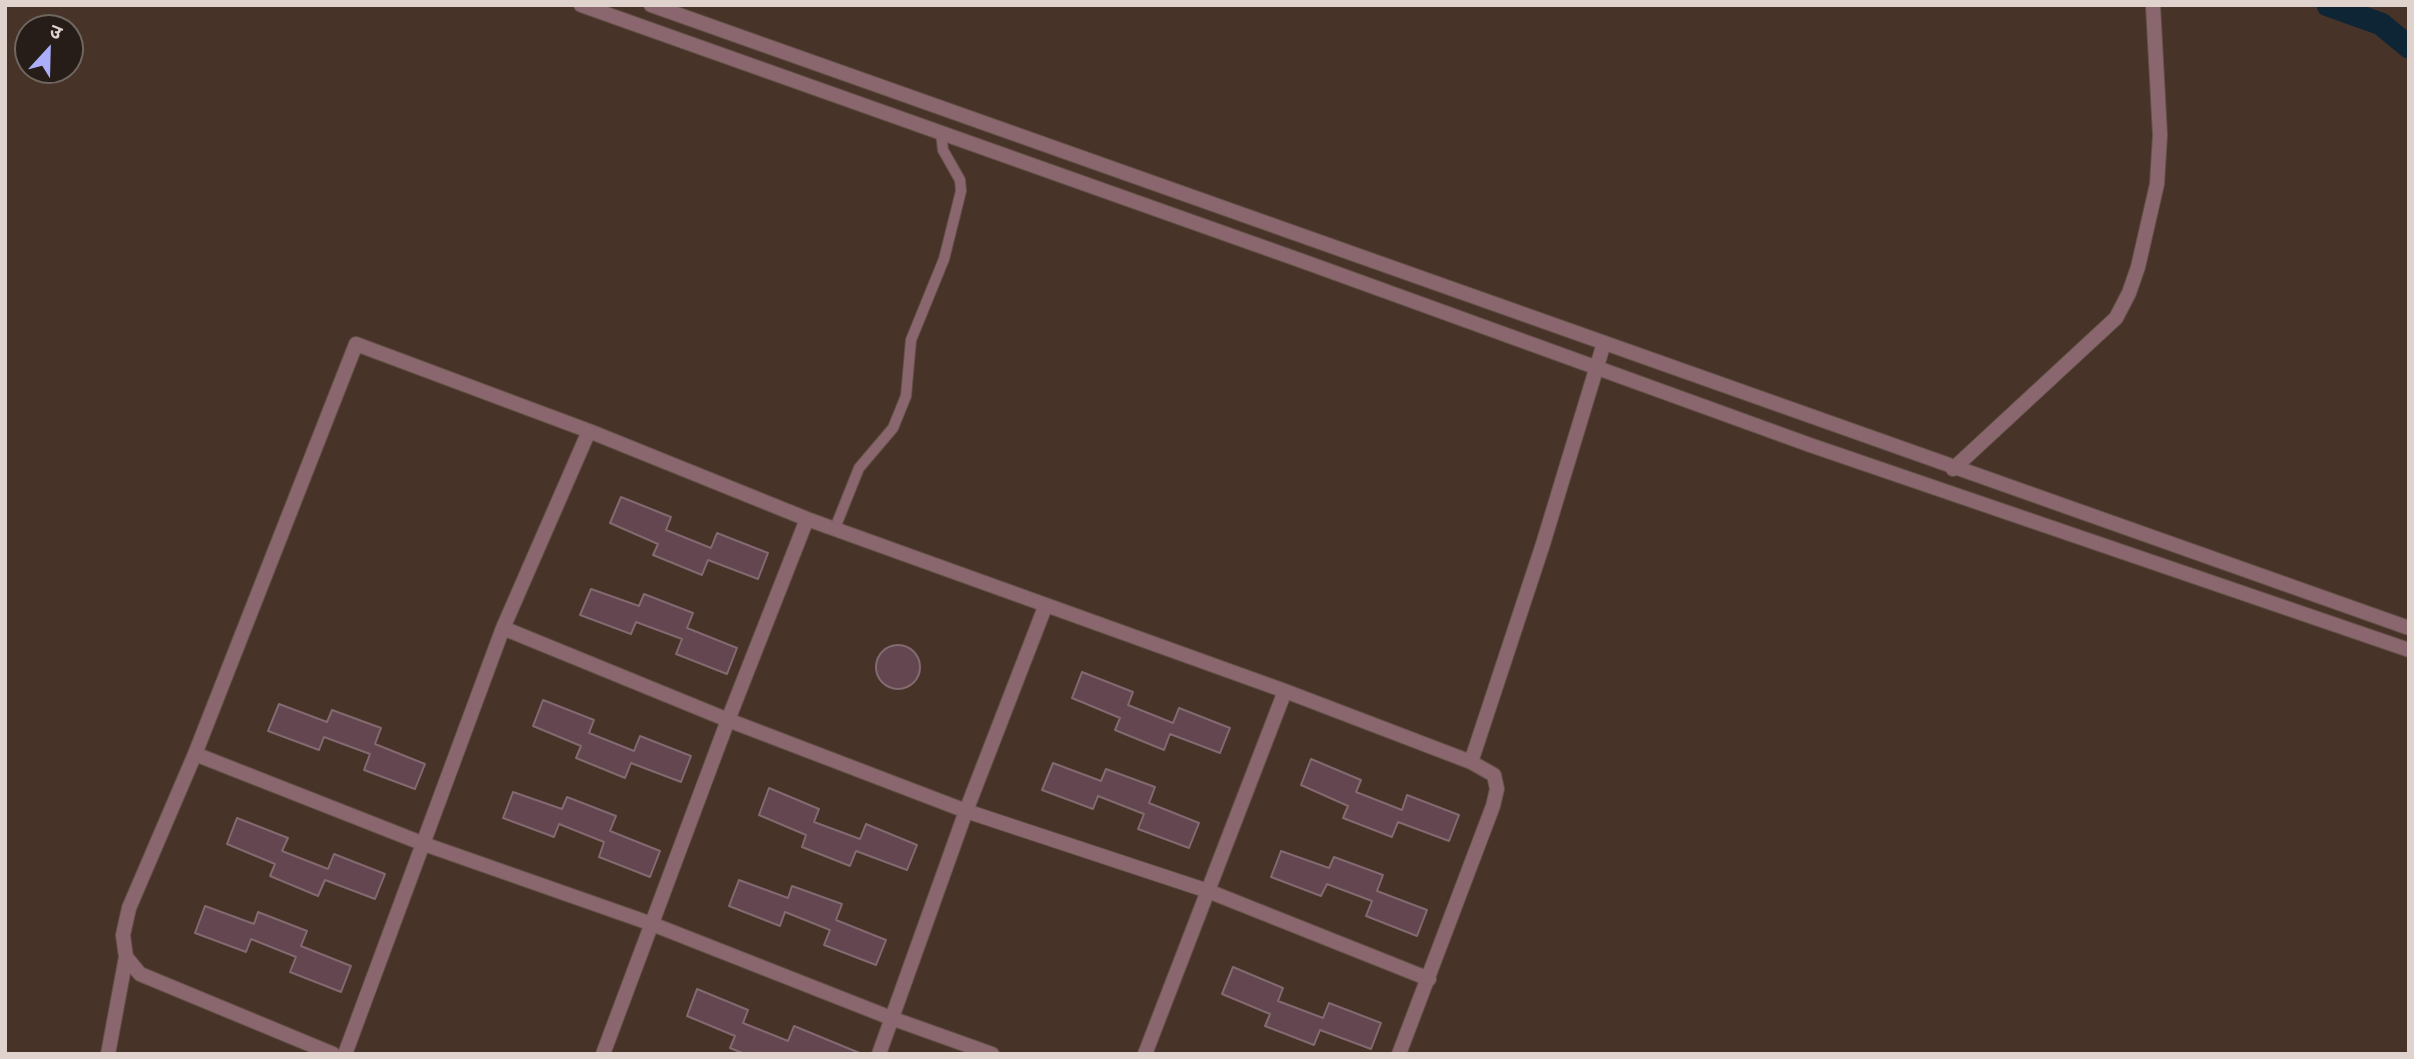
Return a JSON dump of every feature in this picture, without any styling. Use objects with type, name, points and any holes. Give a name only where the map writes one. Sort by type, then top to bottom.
[{"type":"street","points":[[581,5],[1810,446],[2409,650]]},
{"type":"street","points":[[651,5],[669,8],[1953,469],[2409,628]]},
{"type":"street","points":[[1953,469],[2116,318],[2129,293],[2138,267],[2157,184],[2160,135],[2153,5]]},
{"type":"street","points":[[1471,762],[1604,342]]},
{"type":"street","points":[[108,1054],[126,957],[123,935],[129,908],[195,754],[356,344],[589,431],[807,519],[1284,691],[1471,762],[1494,775],[1497,789],[1429,979],[1399,1054]]},
{"type":"street","points":[[345,1054],[503,628],[589,431]]},
{"type":"street","points":[[603,1054],[728,720],[807,519]]},
{"type":"street","points":[[880,1054],[965,811],[1045,607]]},
{"type":"street","points":[[503,628],[728,720],[965,811],[1208,891],[1429,979]]},
{"type":"street","points":[[1145,1054],[1284,691]]},
{"type":"street","points":[[195,754],[424,844],[652,924],[891,1018],[992,1054]]},
{"type":"street","points":[[126,957],[140,974],[333,1054]]},
{"type":"lane","points":[[835,528],[859,468],[887,436],[906,396],[911,340],[944,259],[961,191],[960,180],[943,150],[941,133]]},
{"type":"building","points":[[621,497],[671,517],[666,530],[711,548],[717,533],[768,553],[758,579],[708,560],[702,575],[653,555],[658,544],[610,523]]},
{"type":"building","points":[[591,589],[639,606],[644,594],[693,613],[687,628],[737,648],[727,674],[676,654],[682,639],[636,622],[631,634],[580,615]]},
{"type":"building","points":[[898,645],[914,651],[920,667],[914,683],[898,689],[882,683],[876,667],[882,651]]},
{"type":"building","points":[[1082,672],[1133,692],[1128,705],[1173,723],[1179,708],[1230,728],[1220,753],[1170,734],[1164,750],[1115,730],[1120,718],[1072,698]]},
{"type":"building","points":[[543,700],[594,720],[589,733],[634,751],[640,736],[691,756],[681,782],[631,763],[625,778],[576,758],[581,746],[533,726]]},
{"type":"building","points":[[279,704],[327,722],[332,710],[381,728],[375,744],[425,764],[415,789],[364,770],[370,754],[324,737],[319,750],[268,731]]},
{"type":"building","points":[[1311,759],[1361,780],[1356,792],[1402,810],[1407,795],[1459,815],[1449,841],[1398,822],[1392,837],[1343,818],[1348,806],[1301,785]]},
{"type":"building","points":[[1053,763],[1101,781],[1106,769],[1155,787],[1149,803],[1199,823],[1189,848],[1138,829],[1144,814],[1098,796],[1093,809],[1042,790]]},
{"type":"building","points":[[769,788],[819,809],[814,822],[860,839],[866,824],[917,845],[907,870],[856,851],[850,866],[802,847],[806,835],[759,815]]},
{"type":"building","points":[[513,792],[562,809],[567,797],[616,816],[610,831],[660,851],[650,877],[599,857],[604,842],[559,824],[554,837],[503,818]]},
{"type":"building","points":[[237,818],[288,838],[282,851],[328,869],[334,854],[385,874],[375,899],[325,880],[318,896],[270,876],[275,864],[227,844]]},
{"type":"building","points":[[1281,851],[1329,868],[1334,857],[1383,875],[1377,891],[1427,910],[1417,936],[1366,916],[1372,901],[1327,884],[1321,896],[1271,877]]},
{"type":"building","points":[[739,880],[788,898],[792,886],[842,904],[836,920],[886,940],[876,965],[824,945],[830,930],[785,912],[780,926],[729,906]]},
{"type":"building","points":[[205,906],[254,924],[258,912],[307,931],[301,946],[351,966],[341,992],[290,972],[296,957],[251,939],[246,952],[195,933]]},
{"type":"building","points":[[1233,967],[1283,988],[1278,1001],[1323,1018],[1329,1003],[1381,1023],[1371,1049],[1320,1030],[1314,1045],[1265,1026],[1270,1014],[1222,994]]},
{"type":"building","points":[[697,989],[748,1010],[743,1023],[788,1041],[794,1026],[862,1054],[745,1054],[730,1048],[735,1036],[687,1016]]},
{"type":"waterway","points":[[2328,5],[2381,24],[2409,47]]}]
